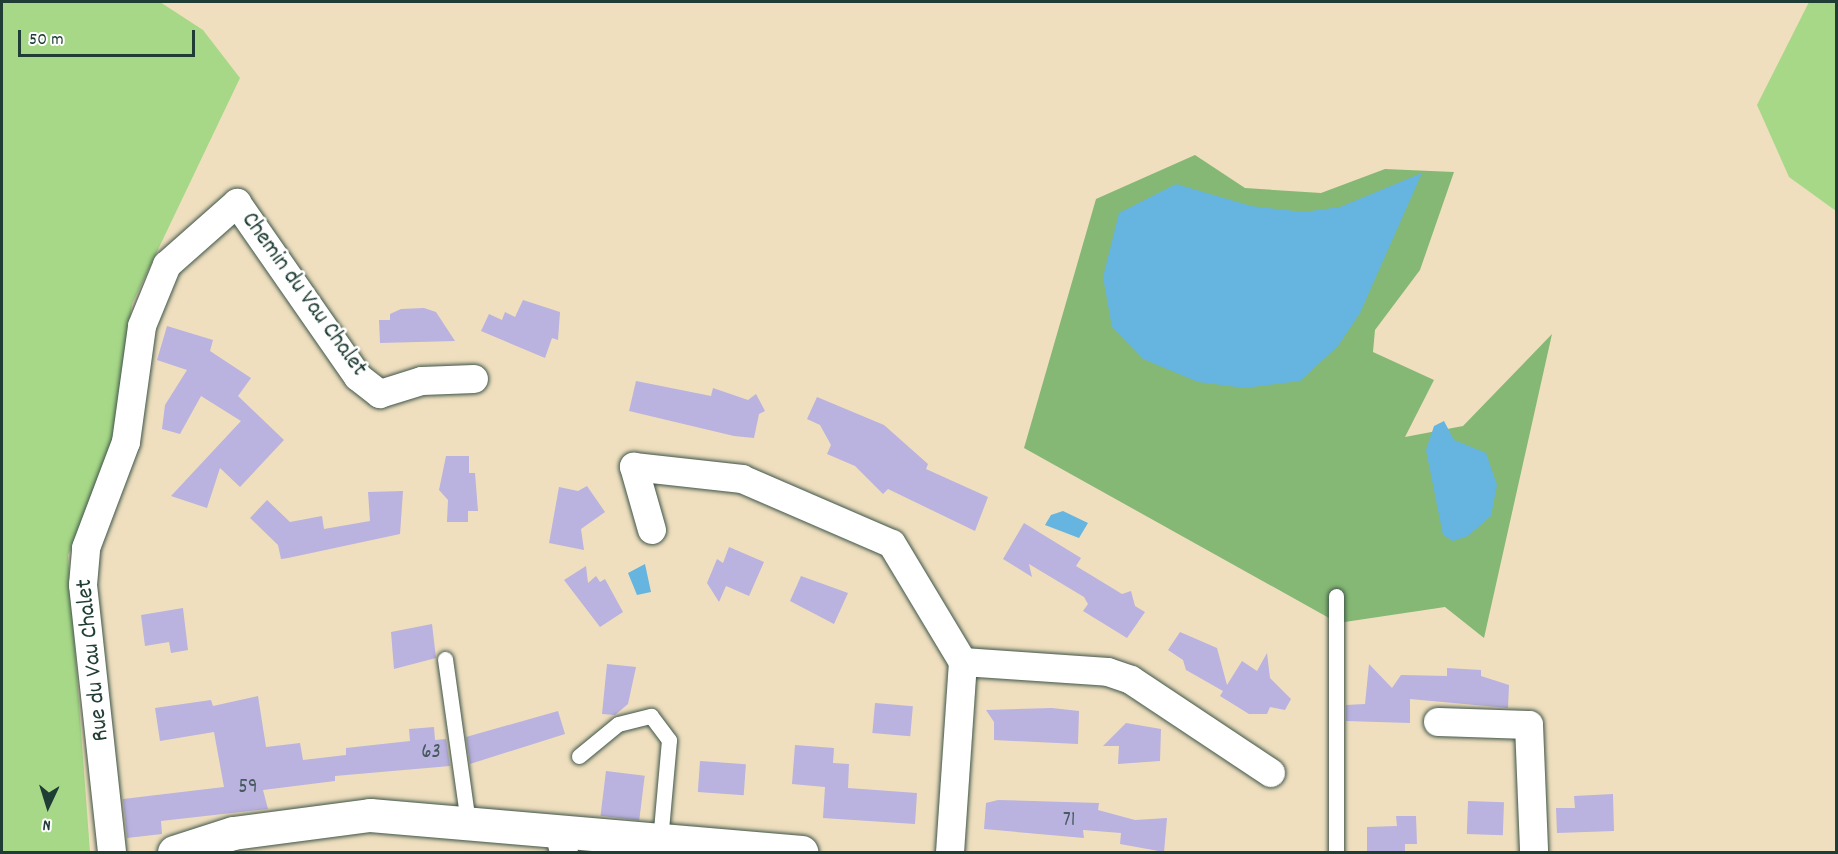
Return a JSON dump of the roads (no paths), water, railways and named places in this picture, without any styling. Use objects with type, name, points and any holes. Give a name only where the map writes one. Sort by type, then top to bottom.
[{"type":"street","name":"Chemin du Vau Chalet","points":[[167,265],[237,203],[358,377],[380,394],[423,381],[474,379]]},
{"type":"street","name":"Rue du Vau Chalet","points":[[112,852],[83,585],[85,557],[126,442],[142,326],[167,265]]},
{"type":"street","points":[[652,530],[634,467],[691,469],[761,486],[892,544],[963,662],[950,852]]},
{"type":"street","points":[[963,662],[1108,672],[1131,680],[1271,773]]},
{"type":"street","points":[[1438,722],[1529,725],[1534,852]]},
{"type":"street","points":[[174,852],[233,833],[316,818],[398,815],[468,822],[561,842],[660,841],[801,852]]},
{"type":"lane","points":[[1335,596],[1336,852]]},
{"type":"lane","points":[[445,659],[468,822]]},
{"type":"lane","points":[[579,756],[618,724],[651,716],[669,740],[660,841]]},
{"type":"water","points":[[1422,173],[1360,313],[1338,346],[1300,381],[1245,388],[1198,382],[1143,359],[1112,327],[1103,277],[1119,213],[1176,184],[1251,206],[1304,212],[1340,207]]},
{"type":"water","points":[[1444,421],[1454,440],[1486,453],[1497,485],[1491,516],[1468,536],[1453,541],[1443,535],[1426,450],[1434,426]]},
{"type":"water","points":[[1063,511],[1088,523],[1079,538],[1045,525],[1051,515]]},
{"type":"water","points":[[645,564],[651,592],[637,595],[628,573]]}]
